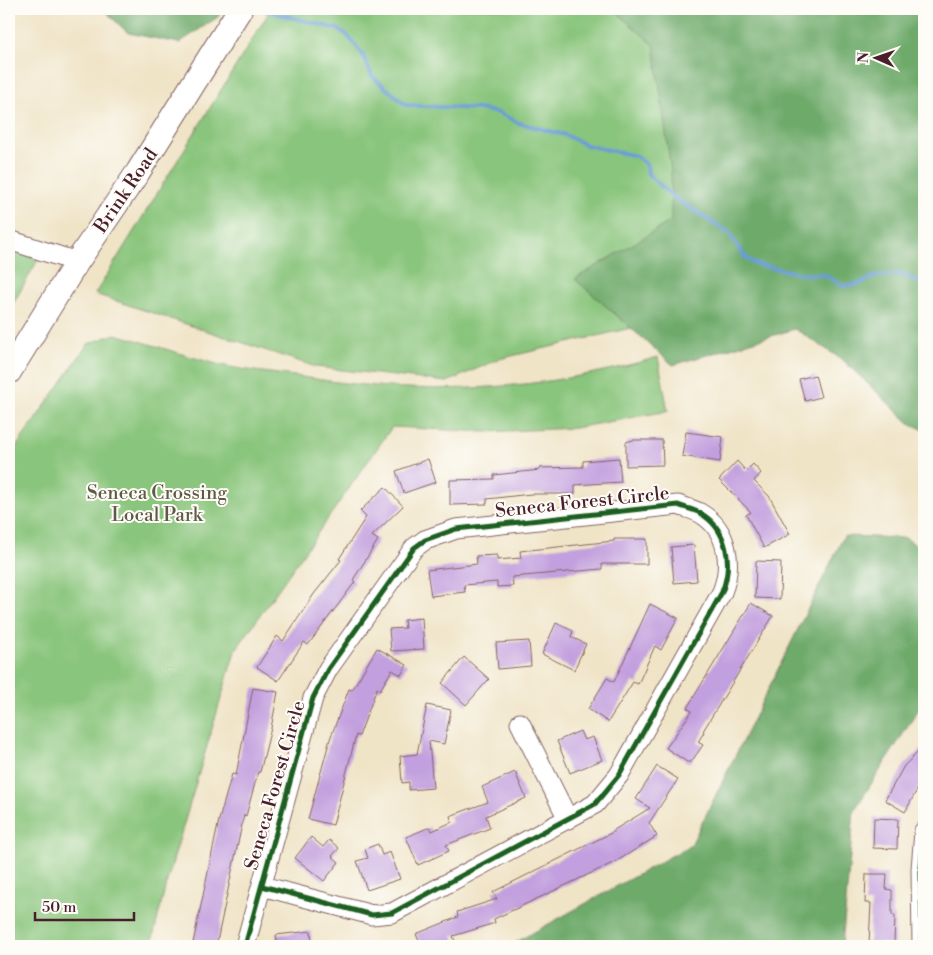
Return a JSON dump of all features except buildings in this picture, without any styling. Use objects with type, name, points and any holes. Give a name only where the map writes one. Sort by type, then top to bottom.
[{"type":"main road","name":"Brink Road","points":[[9,372],[77,262],[138,172],[240,9]]},
{"type":"street","points":[[9,240],[77,262]]},
{"type":"street","name":"Seneca Forest Circle","points":[[246,946],[262,886],[313,698],[328,669],[414,548],[425,540],[456,530],[678,505],[700,513],[719,531],[728,555],[727,581],[619,775],[595,804],[392,912],[372,915],[262,886]]},
{"type":"street","points":[[520,722],[568,819]]},
{"type":"street","points":[[922,946],[924,831]]},
{"type":"green space","points":[[103,9],[222,9],[218,17],[179,43],[128,33]]},
{"type":"green space","points":[[271,9],[613,9],[615,11],[924,9],[924,307],[575,279],[631,328],[499,359],[447,382],[316,367],[95,294]]},
{"type":"green space","points":[[613,9],[924,9],[924,430],[909,423],[843,360],[795,329],[673,365],[575,279],[671,221],[671,171],[654,45]]},
{"type":"green space","points":[[9,240],[43,251],[9,311]]},
{"type":"green space","name":"Seneca Crossing Local Park","points":[[115,334],[233,368],[398,388],[441,389],[528,384],[572,377],[658,357],[668,411],[575,428],[485,432],[392,427],[235,651],[165,888],[151,946],[9,946],[9,457],[88,344]]},
{"type":"green space","points":[[844,536],[906,538],[924,551],[924,701],[854,811],[842,946],[509,946],[691,845]]},
{"type":"waterway","points":[[259,9],[337,29],[346,34],[362,53],[372,76],[406,105],[479,109],[499,113],[519,123],[565,135],[586,145],[636,156],[647,165],[648,174],[673,197],[729,233],[745,257],[755,264],[802,274],[825,275],[843,286],[859,284],[876,276],[902,274],[924,284]]},
{"type":"cycle path","points":[[245,946],[313,698],[328,669],[414,548],[425,540],[456,529],[678,505],[695,510],[717,528],[726,548],[727,559],[727,570],[722,592],[619,775],[595,804],[392,913],[372,915],[262,886]]},
{"type":"cycle path","points":[[922,946],[921,869],[924,831]]}]
